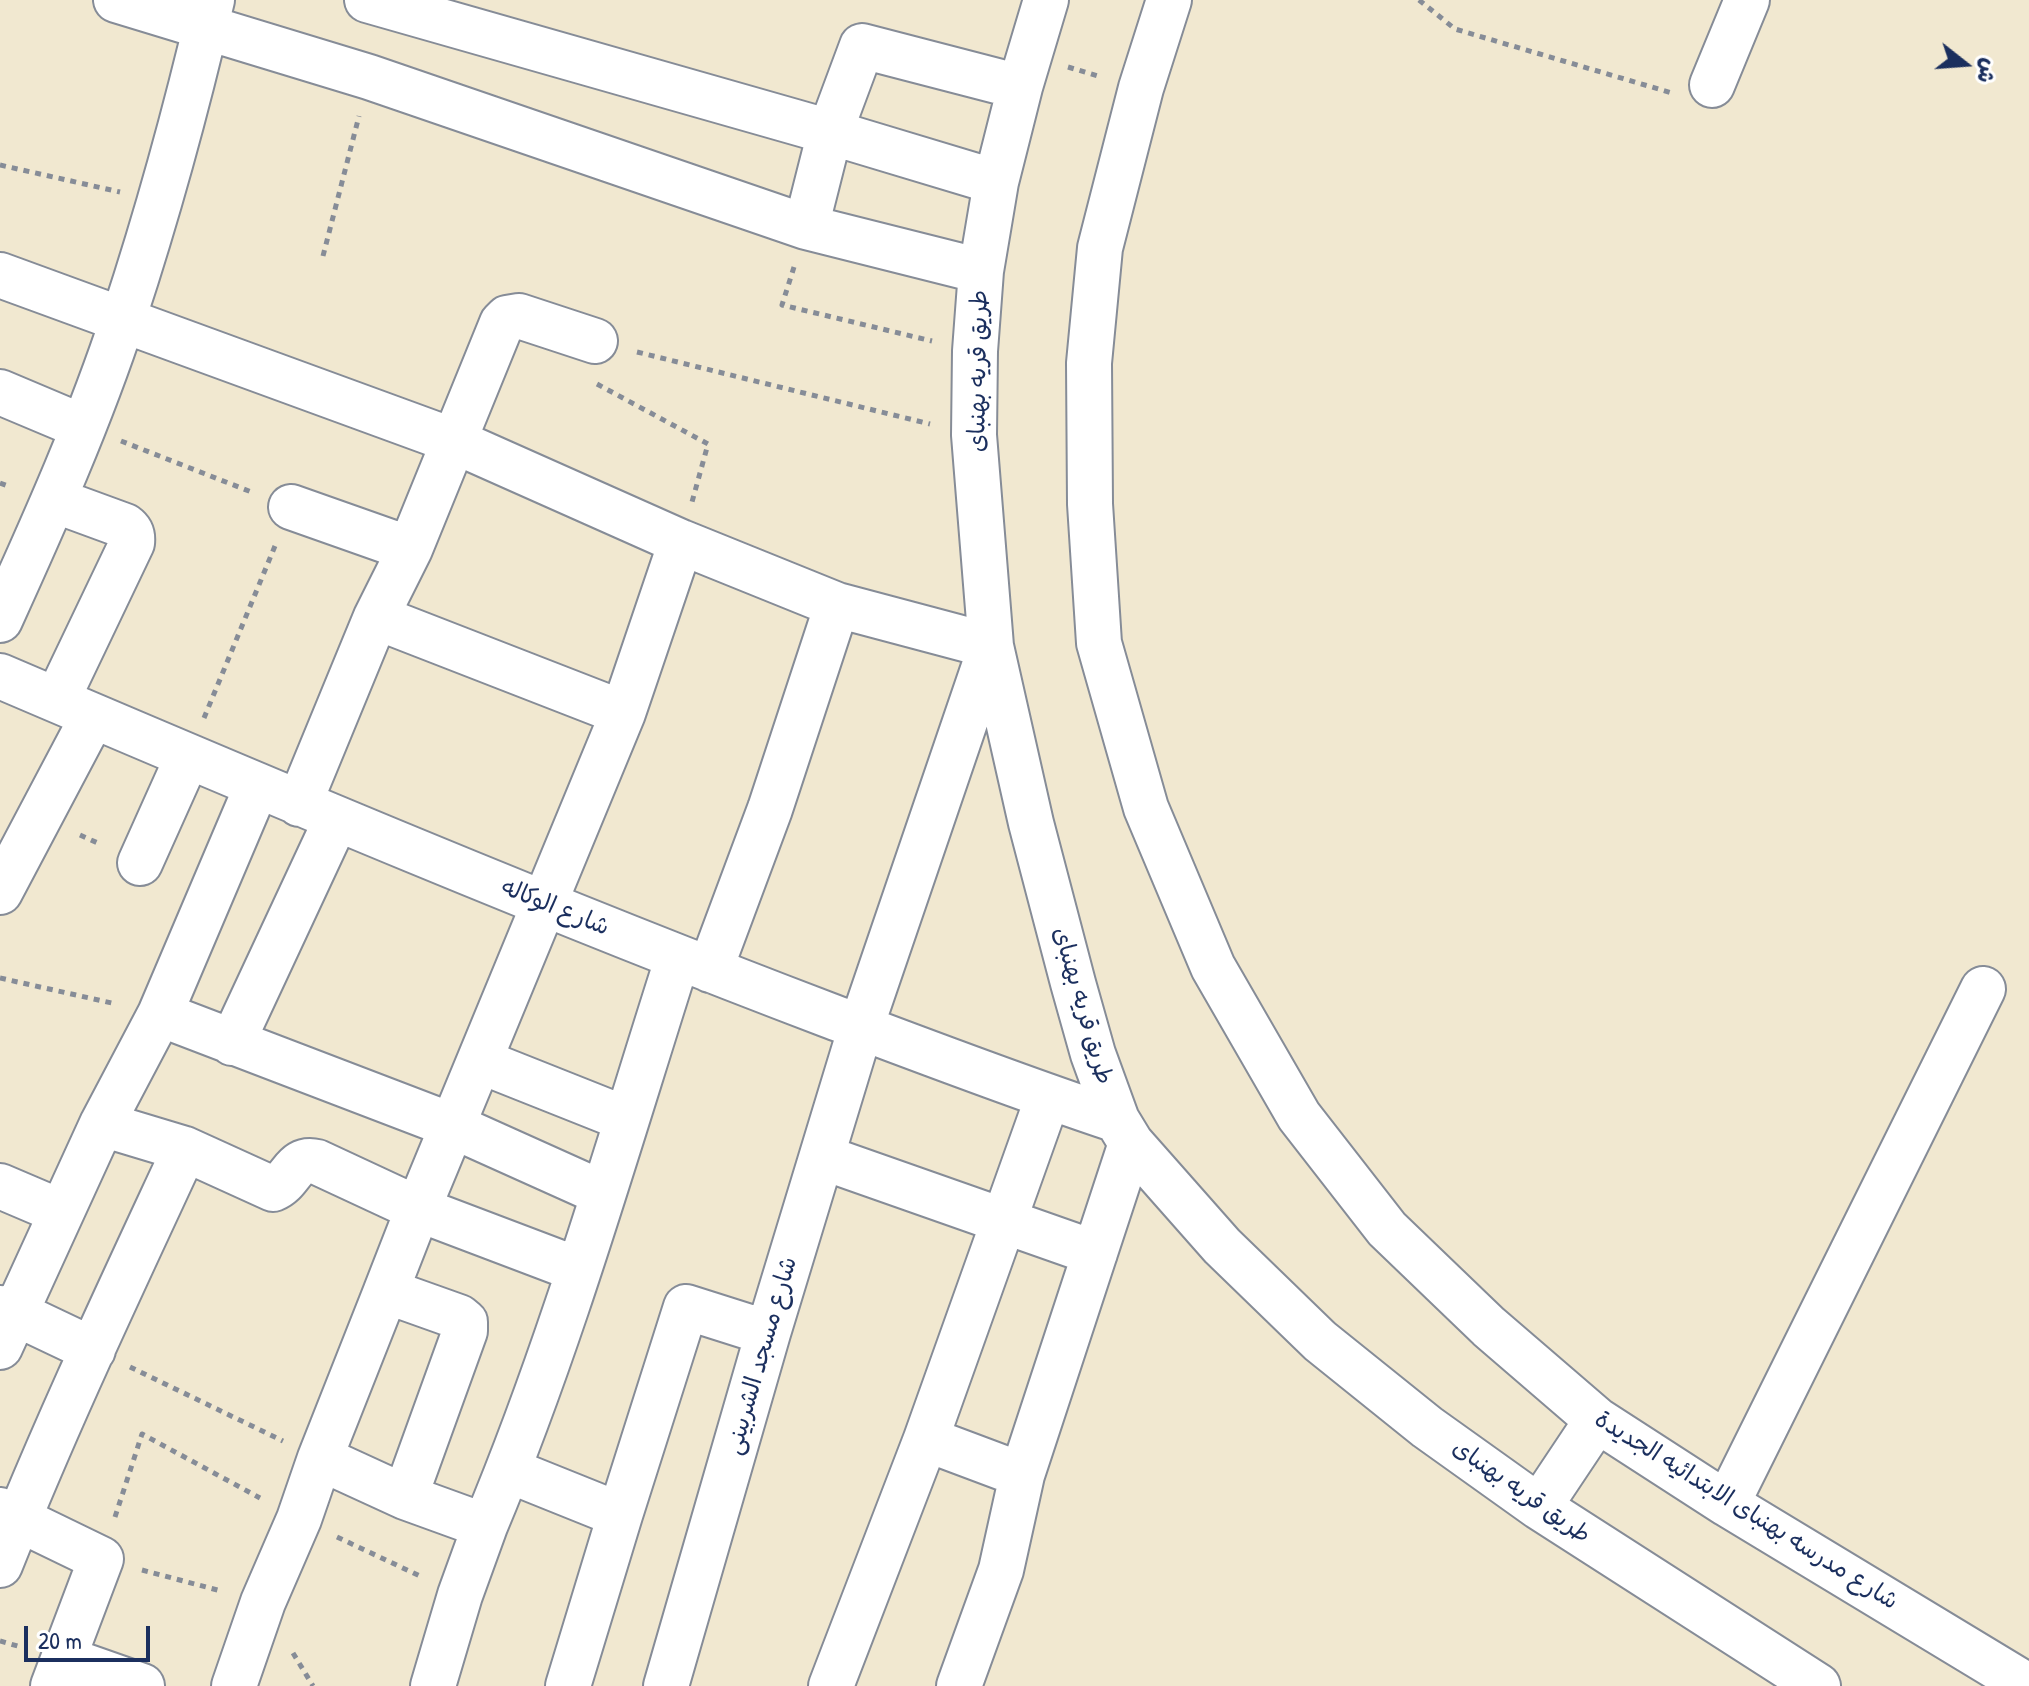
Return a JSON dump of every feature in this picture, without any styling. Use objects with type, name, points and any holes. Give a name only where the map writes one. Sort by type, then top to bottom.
[{"type":"street","points":[[116,0],[208,14],[369,77],[806,227],[981,271]]},
{"type":"street","name":"طريق قريه بهنباى","points":[[1046,0],[996,182],[981,271],[975,351],[974,435],[991,646],[1031,823],[1073,983],[1093,1054],[1124,1132],[1222,1246],[1320,1341],[1427,1427],[1539,1507],[1818,1686]]},
{"type":"street","name":"شارع مدرسه بهنباى الابتدائيه الجديدة","points":[[1169,0],[1141,88],[1100,248],[1089,363],[1090,504],[1099,643],[1146,808],[1213,967],[1299,1116],[1387,1229],[1489,1327],[1597,1420],[1727,1504],[2028,1686]]},
{"type":"street","points":[[1712,85],[1747,0]]},
{"type":"street","points":[[378,1],[996,182]]},
{"type":"street","points":[[0,620],[54,500],[123,319],[160,201],[208,14]]},
{"type":"street","points":[[806,227],[830,132],[862,46],[1024,72]]},
{"type":"street","points":[[0,275],[454,441],[681,542],[837,605],[991,646]]},
{"type":"street","points":[[232,1043],[318,812],[376,617],[410,549],[502,323],[507,318],[519,316],[595,341]]},
{"type":"street","points":[[0,392],[83,427]]},
{"type":"street","points":[[6,865],[39,816],[133,536],[125,526],[54,500]]},
{"type":"street","points":[[291,507],[410,549]]},
{"type":"street","points":[[234,1686],[263,1602],[299,1519],[418,1209],[623,713],[681,542]]},
{"type":"street","points":[[433,1686],[460,1595],[579,1270],[626,1119],[694,964],[770,809],[837,605]]},
{"type":"street","points":[[376,617],[623,713]]},
{"type":"street","name":"شارع مسجد الشربينى","points":[[666,1686],[861,1027],[991,646]]},
{"type":"street","name":"شارع الوكاله","points":[[0,676],[318,812],[544,904],[1048,1097],[1124,1132]]},
{"type":"street","points":[[140,863],[188,756]]},
{"type":"street","points":[[93,1350],[5,1323],[102,1124],[160,1014],[257,786]]},
{"type":"street","points":[[1727,1504],[1983,989]]},
{"type":"street","points":[[160,1014],[453,1126],[602,1193]]},
{"type":"street","points":[[480,1061],[626,1119]]},
{"type":"street","points":[[831,1686],[926,1439],[1048,1097]]},
{"type":"street","points":[[102,1124],[185,1149],[273,1189],[279,1187],[302,1161],[317,1162],[418,1209],[579,1270]]},
{"type":"street","points":[[959,1686],[1001,1570],[1022,1475],[1095,1253],[1124,1132]]},
{"type":"street","points":[[0,1565],[9,1514],[93,1350],[185,1149]]},
{"type":"street","points":[[822,1157],[1095,1253]]},
{"type":"street","points":[[0,1186],[61,1212]]},
{"type":"street","points":[[386,1291],[459,1317],[465,1322],[465,1331],[405,1497]]},
{"type":"street","points":[[568,1686],[686,1307],[768,1333]]},
{"type":"street","points":[[1539,1507],[1597,1420]]},
{"type":"street","points":[[926,1439],[1022,1475]]},
{"type":"street","points":[[320,1458],[405,1497],[485,1526]]},
{"type":"street","points":[[508,1470],[620,1515]]},
{"type":"street","points":[[9,1514],[101,1559],[59,1672],[142,1686]]},
{"type":"path","points":[[1419,0],[1455,29],[1692,99],[1712,85]]},
{"type":"path","points":[[1024,72],[1141,88]]},
{"type":"path","points":[[323,256],[369,77]]},
{"type":"path","points":[[0,165],[160,201]]},
{"type":"path","points":[[806,227],[782,305],[975,351]]},
{"type":"path","points":[[681,542],[708,444],[597,385],[595,341],[974,435]]},
{"type":"path","points":[[83,427],[291,507],[188,756]]},
{"type":"path","points":[[39,816],[140,863]]},
{"type":"path","points":[[0,978],[160,1014]]},
{"type":"path","points":[[93,1350],[320,1458]]},
{"type":"path","points":[[101,1559],[263,1602]]}]
